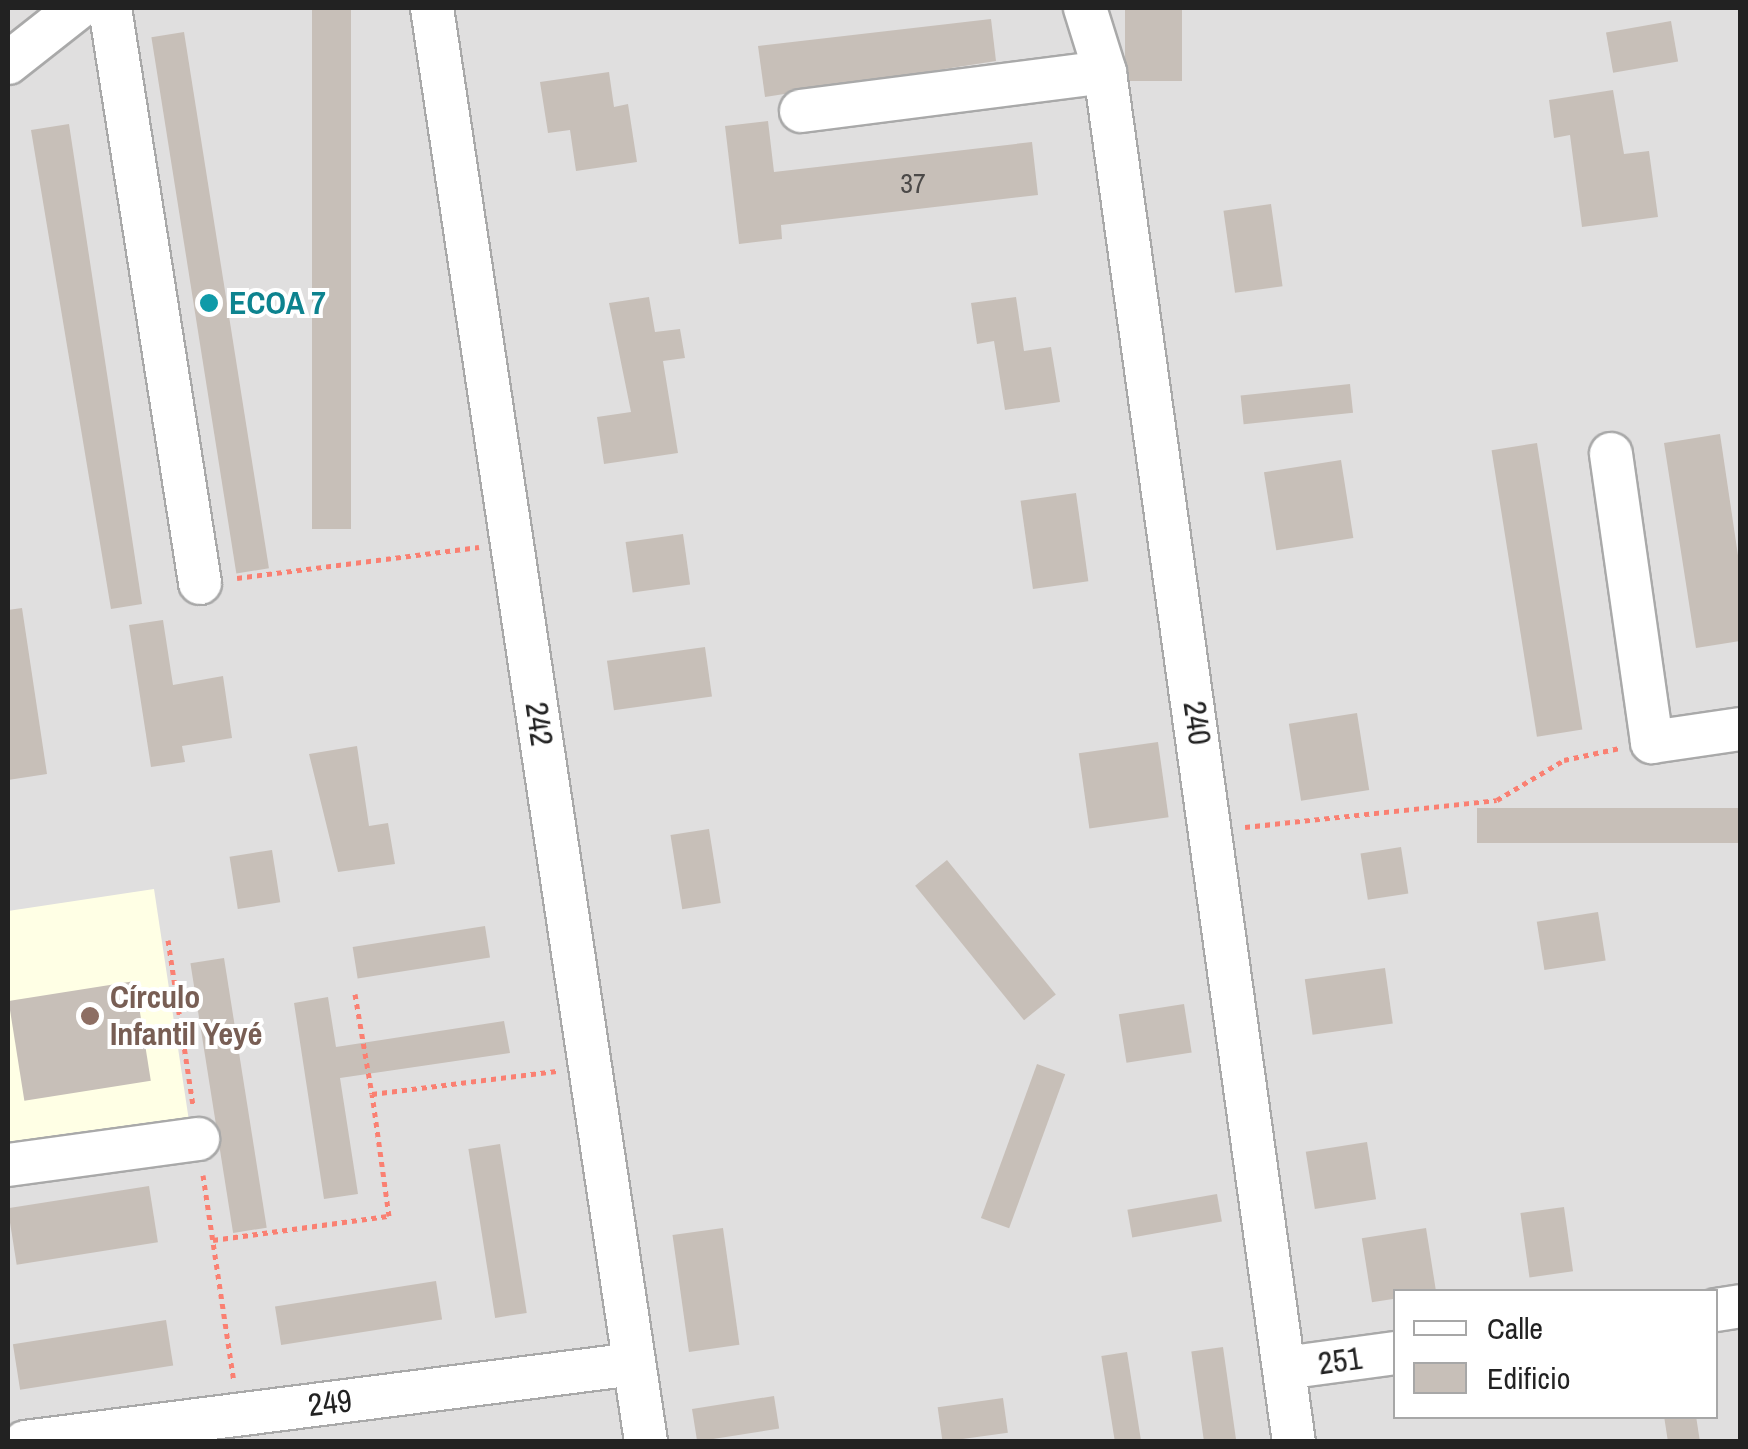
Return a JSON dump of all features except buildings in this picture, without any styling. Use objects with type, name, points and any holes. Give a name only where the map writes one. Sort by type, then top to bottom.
[{"type":"street","points":[[8,63],[78,8]]},
{"type":"street","points":[[110,8],[200,583]]},
{"type":"street","name":"242","points":[[432,8],[646,1442]]},
{"type":"street","name":"240","points":[[1084,8],[1106,72],[1294,1442]]},
{"type":"street","points":[[801,111],[1106,72]]},
{"type":"street","points":[[1610,454],[1652,742],[1740,730]]},
{"type":"street","points":[[8,1165],[198,1140]]},
{"type":"street","name":"251","points":[[1285,1368],[1393,1353]]},
{"type":"street","name":"249","points":[[24,1442],[634,1364]]},
{"type":"path","points":[[200,583],[512,543]]},
{"type":"path","points":[[1212,831],[1498,800],[1564,760],[1652,742]]},
{"type":"path","points":[[212,1240],[390,1216],[355,994]]},
{"type":"path","points":[[372,1094],[590,1066]]},
{"type":"shaded area","points":[[8,8],[1740,8],[1740,1441],[8,1442]]},
{"type":"shaded area","name":"Círculo Infantil Yeyé","points":[[154,889],[189,1121],[8,1148],[8,911]]},
{"type":"place","name":"ECOA 7","points":[[209,303]]},
{"type":"place","name":"Círculo Infantil Yeyé","points":[[90,1016]]}]
